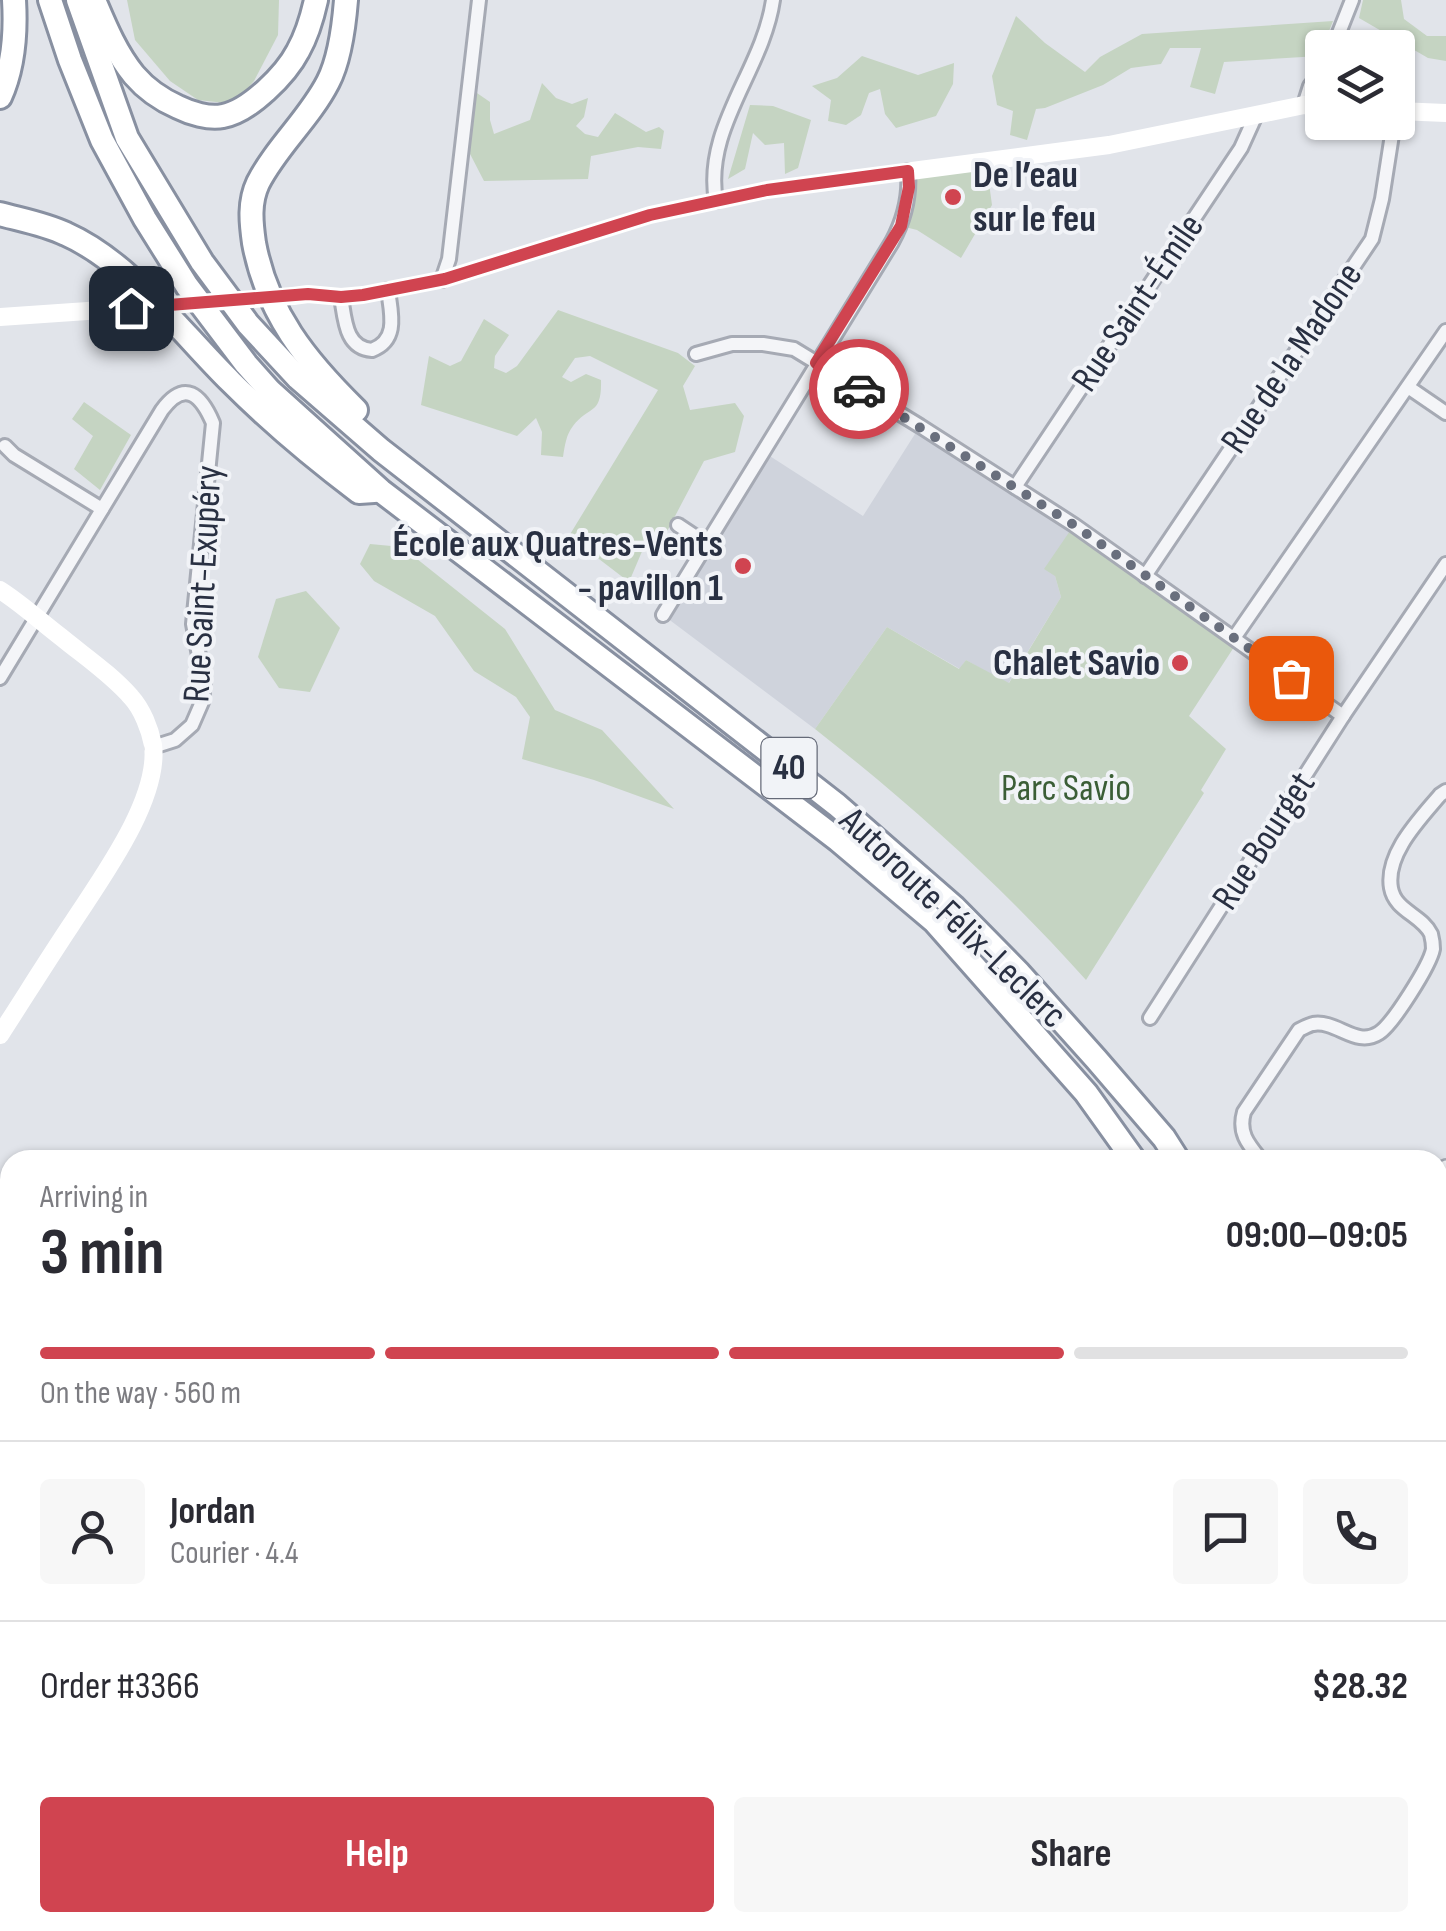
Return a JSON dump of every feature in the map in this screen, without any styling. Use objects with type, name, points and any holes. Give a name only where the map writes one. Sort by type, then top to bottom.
[{"type":"highway","points":[[0,97],[8,79],[16,29],[14,0]]},
{"type":"highway","name":"Autoroute Félix-Leclerc","points":[[50,0],[102,140],[145,220],[186,286],[270,391],[381,491],[838,840],[934,921],[1086,1093],[1127,1150]]},
{"type":"highway","name":"Autoroute Félix-Leclerc","points":[[78,0],[127,138],[202,262],[248,324],[298,378],[381,450],[837,805],[954,907],[1020,973],[1172,1150]]},
{"type":"highway","points":[[94,0],[110,37],[136,77],[161,99],[191,113],[223,116],[254,102],[278,80],[297,54],[316,0]]},
{"type":"highway","points":[[346,0],[330,79],[275,154],[256,187],[250,210],[263,282],[277,312],[292,338],[372,426],[381,450]]},
{"type":"highway","points":[[0,214],[68,235],[100,255],[134,282],[292,440],[359,492],[381,491]]},
{"type":"main road","points":[[0,316],[308,294],[341,297],[388,290],[442,280],[650,215],[767,190],[1109,145],[1305,107]]},
{"type":"main road","points":[[1415,112],[1446,113]]},
{"type":"main road","points":[[0,590],[25,606],[134,699],[146,721],[153,747],[152,774],[117,854],[0,1034]]},
{"type":"street","points":[[442,280],[449,259],[479,0]]},
{"type":"street","points":[[716,201],[713,169],[733,103],[770,20],[772,0]]},
{"type":"street","points":[[1340,30],[1352,0]]},
{"type":"street","name":"Rue Saint-Émile","points":[[1015,487],[1241,148],[1256,116]]},
{"type":"street","name":"Rue de la Madone","points":[[1145,576],[1372,239],[1391,140]]},
{"type":"street","points":[[663,614],[901,226],[909,187],[908,171]]},
{"type":"street","points":[[341,297],[349,336],[358,346],[372,350],[382,345],[390,333],[388,290]]},
{"type":"street","points":[[1234,638],[1446,331]]},
{"type":"street","points":[[696,354],[732,344],[794,350],[1015,487],[1344,716]]},
{"type":"street","points":[[1408,387],[1446,412]]},
{"type":"street","name":"Rue Saint-Exupéry","points":[[0,678],[172,396],[195,396],[206,407],[213,424],[194,624],[204,682],[202,702],[192,725],[175,740],[153,747]]},
{"type":"street","points":[[5,446],[102,508]]},
{"type":"street","points":[[678,525],[705,543]]},
{"type":"street","name":"Rue Bourget","points":[[1150,1018],[1344,716],[1446,566]]},
{"type":"street","points":[[1253,1150],[1240,1124],[1244,1112],[1299,1030],[1312,1024],[1326,1024],[1354,1037],[1368,1038],[1381,1032],[1411,992],[1429,958],[1432,936],[1395,900],[1391,875],[1402,844],[1446,791]]},
{"type":"shaded area","points":[[920,426],[1074,525],[1055,576],[1061,597],[1008,684],[966,660],[960,669],[887,627],[815,729],[663,615],[762,451],[863,516]]},
{"type":"green space","points":[[127,0],[279,0],[278,35],[254,81],[234,104],[198,100],[170,81],[135,40]]},
{"type":"green space","points":[[1363,0],[1401,0],[1404,19],[1427,36],[1446,36],[1446,61],[1415,50],[1415,30],[1380,30],[1359,18]]},
{"type":"green space","points":[[1016,16],[1085,72],[1100,57],[1142,34],[1333,21],[1329,30],[1305,30],[1305,57],[1224,62],[1215,94],[1190,87],[1201,48],[1170,48],[1161,64],[1131,68],[1103,85],[1036,109],[1027,140],[1010,135],[1013,111],[997,105],[992,76]]},
{"type":"green space","points":[[862,56],[918,75],[954,63],[953,84],[936,116],[896,128],[885,114],[880,89],[869,93],[861,115],[846,125],[828,121],[831,100],[812,86],[837,78]]},
{"type":"green space","points":[[542,83],[556,98],[572,104],[588,98],[584,117],[576,126],[585,134],[598,137],[615,113],[646,132],[659,127],[664,131],[661,149],[638,147],[591,156],[588,179],[484,181],[468,150],[474,91],[490,102],[494,134],[530,120]]},
{"type":"green space","points":[[750,105],[773,106],[811,120],[798,168],[785,174],[784,143],[765,145],[753,133],[745,169],[728,179]]},
{"type":"green space","points":[[986,161],[992,205],[961,258],[917,230],[901,226],[908,171]]},
{"type":"green space","points":[[558,310],[678,353],[695,366],[683,386],[690,410],[735,403],[744,416],[735,452],[704,461],[663,539],[646,542],[629,582],[569,536],[658,390],[590,356],[575,358],[562,377],[571,382],[586,374],[601,380],[601,391],[597,405],[571,429],[563,457],[541,455],[542,432],[536,418],[517,436],[421,405],[429,356],[450,366],[461,361],[484,319],[509,335],[495,356],[494,368],[506,373],[517,366]]},
{"type":"green space","points":[[84,402],[131,435],[100,490],[74,469],[93,436],[72,419]]},
{"type":"green space","name":"Parc Savio","points":[[1074,525],[1238,641],[1189,716],[1226,749],[1201,790],[1204,793],[1086,980],[956,848],[815,729],[887,627],[959,669],[966,660],[1009,683],[1061,597],[1055,576],[1044,569]]},
{"type":"green space","points":[[370,544],[402,547],[505,629],[555,710],[602,730],[674,809],[522,759],[530,717],[516,697],[474,671],[435,616],[374,581],[360,564]]},
{"type":"green space","points":[[306,591],[340,628],[310,692],[279,688],[258,657],[276,599]]},
{"type":"way so far","points":[[859,389],[1074,525],[1291,678]]},
{"type":"place","name":"De l’eau sur le feu","points":[[953,197]]},
{"type":"place","name":"École aux Quatres-Vents - pavillon 1","points":[[743,566]]},
{"type":"place","name":"Chalet Savio","points":[[1180,663]]},
{"type":"route","points":[[131,308],[308,294],[363,295],[445,279],[650,215],[767,190],[908,171],[909,187],[901,226],[816,363],[859,389]]}]
